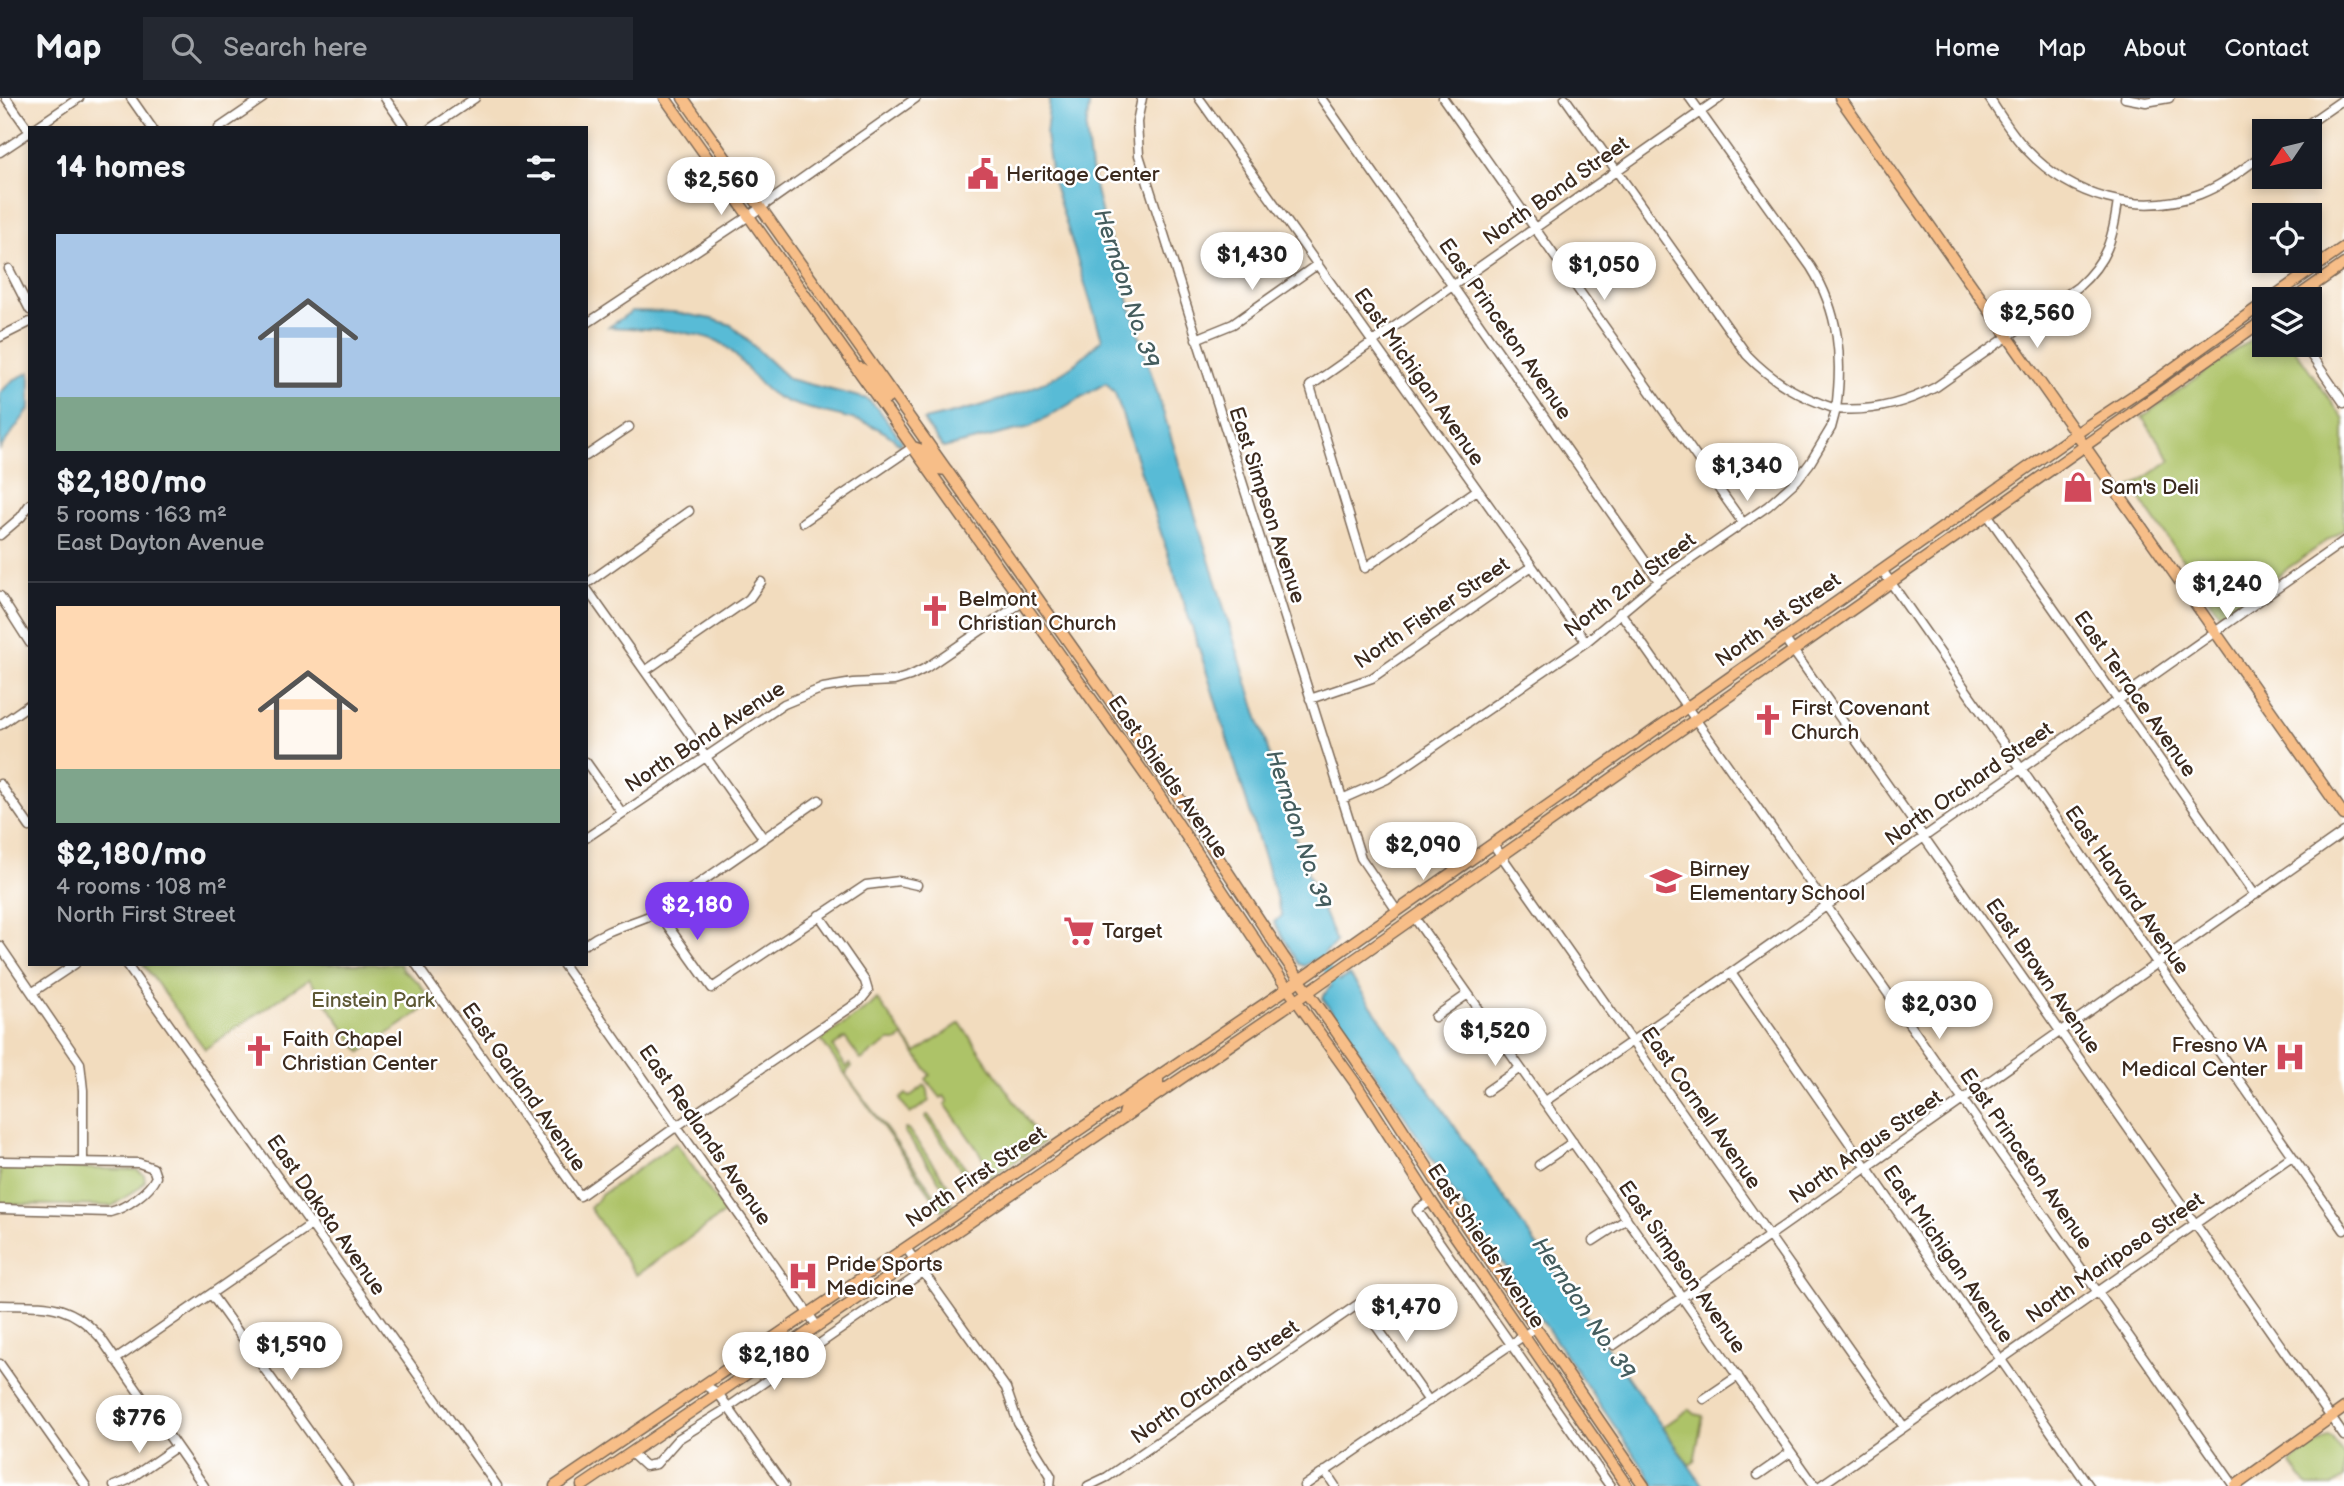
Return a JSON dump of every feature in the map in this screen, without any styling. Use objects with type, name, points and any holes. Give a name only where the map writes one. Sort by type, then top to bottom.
[{"type":"main road","name":"East Shields Avenue","points":[[665,98],[1186,833],[1296,1000],[1356,1084],[1431,1201],[1627,1486]]},
{"type":"main road","name":"East Shields Avenue","points":[[683,98],[1184,805],[1644,1486]]},
{"type":"main road","points":[[1840,98],[2344,815]]},
{"type":"main road","name":"North 1st Street","points":[[2288,287],[2344,247]]},
{"type":"main road","points":[[2311,287],[2344,264]]},
{"type":"main road","name":"North 1st Street","points":[[1314,970],[2252,313]]},
{"type":"main road","name":"North 1st Street","points":[[1321,982],[2252,328]]},
{"type":"main road","points":[[855,364],[872,376],[900,415],[910,417]]},
{"type":"main road","points":[[913,447],[925,452],[938,469],[947,470]]},
{"type":"main road","points":[[1963,513],[1987,514]]},
{"type":"main road","points":[[1414,917],[1416,906],[1442,887],[1470,860]]},
{"type":"main road","name":"North First Street","points":[[555,1486],[1314,970]]},
{"type":"main road","name":"North First Street","points":[[582,1486],[1321,982]]},
{"type":"main road","points":[[1123,1118],[1126,1107],[1158,1085],[1158,1077]]},
{"type":"main road","points":[[2234,1486],[2344,1408]]},
{"type":"street","points":[[6,98],[28,129]]},
{"type":"street","points":[[39,126],[79,98]]},
{"type":"street","points":[[131,98],[151,126]]},
{"type":"street","points":[[222,126],[263,98]]},
{"type":"street","points":[[385,98],[405,126]]},
{"type":"street","points":[[434,126],[475,98]]},
{"type":"street","points":[[588,323],[761,208],[916,98]]},
{"type":"street","name":"East Simpson Avenue","points":[[1142,98],[1137,122],[1139,155],[1196,339],[1361,858],[1397,911]]},
{"type":"street","name":"East Michigan Avenue","points":[[1199,98],[1586,642]]},
{"type":"street","name":"East Princeton Avenue","points":[[1321,98],[1659,581]]},
{"type":"street","points":[[1443,98],[1742,523]]},
{"type":"street","points":[[1565,98],[1747,355],[1762,371],[1786,388],[1836,409],[1880,407],[1920,395],[1936,387],[2078,287],[2096,268],[2110,245],[2118,201]]},
{"type":"street","points":[[1690,98],[1811,267],[1827,296],[1836,325],[1840,360],[1836,409]]},
{"type":"street","name":"North Bond Street","points":[[1477,490],[1365,568],[1310,386],[1720,98]]},
{"type":"street","points":[[1989,98],[2019,142],[2044,166],[2068,183],[2118,201],[2171,203],[2202,193],[2226,181],[2252,163]]},
{"type":"street","points":[[2125,98],[2147,102],[2169,98]]},
{"type":"street","points":[[2315,119],[2344,99]]},
{"type":"street","points":[[0,152],[28,133]]},
{"type":"street","points":[[1196,339],[1233,324],[1318,264]]},
{"type":"street","points":[[9,269],[28,306]]},
{"type":"street","points":[[0,337],[28,322]]},
{"type":"street","points":[[2312,357],[2344,403]]},
{"type":"street","name":"North 2nd Street","points":[[1342,799],[1387,779],[1586,642],[1659,581],[1775,500],[1797,480],[1822,443],[1836,409]]},
{"type":"street","points":[[588,456],[629,427]]},
{"type":"street","points":[[803,522],[913,447]]},
{"type":"street","points":[[0,536],[28,507]]},
{"type":"street","points":[[588,585],[690,511]]},
{"type":"street","name":"East Terrace Avenue","points":[[1987,514],[2255,895]]},
{"type":"street","name":"North Orchard Street","points":[[1544,1102],[2119,702],[2344,541]]},
{"type":"street","name":"North Fisher Street","points":[[1310,699],[1372,678],[1532,566]]},
{"type":"street","name":"East Harvard Avenue","points":[[1882,570],[2344,1230]]},
{"type":"street","points":[[645,671],[749,600],[761,582]]},
{"type":"street","points":[[588,589],[764,839]]},
{"type":"street","name":"North Bond Avenue","points":[[588,837],[767,714],[810,692],[838,685],[894,681],[910,676],[926,668],[1034,594]]},
{"type":"street","points":[[0,596],[28,640]]},
{"type":"street","name":"East Princeton Avenue","points":[[1620,612],[2234,1486]]},
{"type":"street","name":"East Brown Avenue","points":[[1786,639],[2344,1436]]},
{"type":"street","points":[[0,725],[28,705]]},
{"type":"street","points":[[588,765],[622,813]]},
{"type":"street","points":[[0,785],[28,824]]},
{"type":"street","points":[[588,943],[603,932],[658,912],[819,800]]},
{"type":"street","name":"North Angus Street","points":[[1614,1345],[2344,832]]},
{"type":"street","name":"East Cornell Avenue","points":[[1493,844],[1904,1427]]},
{"type":"street","points":[[658,912],[712,988],[866,885],[899,881],[918,885]]},
{"type":"street","points":[[677,1126],[860,1001],[868,991],[865,981],[819,915]]},
{"type":"street","name":"East Simpson Avenue","points":[[1414,917],[1817,1486]]},
{"type":"street","points":[[0,946],[80,1063],[83,1090],[83,1162]]},
{"type":"street","points":[[33,992],[72,966]]},
{"type":"street","name":"East Dakota Avenue","points":[[127,966],[497,1486]]},
{"type":"street","name":"East Garland Avenue","points":[[417,966],[580,1196],[677,1126]]},
{"type":"street","name":"East Redlands Avenue","points":[[564,966],[817,1326]]},
{"type":"street","name":"East Michigan Avenue","points":[[1731,973],[2090,1486]]},
{"type":"street","points":[[1436,1017],[1468,994]]},
{"type":"street","points":[[1487,1091],[1520,1068]]},
{"type":"street","points":[[1539,1165],[1573,1142]]},
{"type":"street","name":"North Mariposa Street","points":[[1817,1486],[2292,1156]]},
{"type":"street","points":[[0,1161],[146,1164],[153,1168],[156,1177],[149,1188],[118,1210],[110,1212],[0,1209]]},
{"type":"street","points":[[1431,1201],[1418,1210],[1610,1486]]},
{"type":"street","points":[[1593,1241],[1627,1219]]},
{"type":"street","points":[[115,1360],[312,1224]]},
{"type":"street","points":[[906,1248],[1006,1388],[1017,1423],[1051,1476],[1050,1486]]},
{"type":"street","points":[[631,1453],[645,1466],[656,1464],[678,1438],[720,1413],[923,1272]]},
{"type":"street","points":[[211,1294],[348,1486]]},
{"type":"street","name":"North Orchard Street","points":[[1088,1486],[1107,1477],[1360,1303],[1429,1401]]},
{"type":"street","points":[[0,1305],[46,1306],[76,1315],[100,1337],[204,1486]]},
{"type":"street","points":[[1304,1486],[1535,1328]]},
{"type":"street","points":[[0,1364],[86,1486]]},
{"type":"street","points":[[1704,1399],[1738,1376]]},
{"type":"street","points":[[704,1385],[718,1393],[785,1486]]},
{"type":"street","points":[[114,1486],[128,1480],[176,1447]]},
{"type":"street","points":[[1758,1475],[1791,1452]]},
{"type":"street","points":[[1325,1471],[1335,1486]]},
{"type":"green space","points":[[2252,339],[2252,357],[2300,357],[2344,420],[2344,529],[2221,615],[2132,487],[2171,460],[2142,417]]},
{"type":"green space","name":"Einstein Park","points":[[144,966],[401,966],[418,982],[433,1003],[361,1052],[309,979],[205,1049]]},
{"type":"green space","points":[[877,999],[916,1053],[960,1023],[1043,1143],[989,1178],[990,1167],[945,1104],[948,1102],[944,1096],[941,1098],[926,1079],[930,1075],[903,1036],[899,1041],[889,1041],[861,1060],[845,1038],[833,1047],[846,1067],[850,1064],[852,1067],[846,1075],[938,1199],[952,1203],[942,1210],[821,1040]]},
{"type":"green space","points":[[925,1085],[929,1101],[910,1114],[900,1099],[906,1094],[909,1097]]},
{"type":"green space","points":[[926,1115],[968,1171],[967,1174],[964,1174]]},
{"type":"green space","points":[[905,1129],[908,1129],[948,1185],[947,1188],[944,1188]]},
{"type":"green space","points":[[676,1143],[725,1213],[636,1275],[590,1208],[601,1195]]},
{"type":"green space","points":[[0,1166],[137,1170],[144,1175],[145,1181],[112,1206],[0,1204]]},
{"type":"green space","points":[[1689,1409],[1703,1416],[1694,1462],[1689,1465],[1663,1427]]},
{"type":"green space","points":[[2328,1437],[2332,1438],[2344,1455],[2344,1478],[2332,1486],[2307,1486],[2290,1463]]},
{"type":"water","points":[[1050,98],[1090,98],[1086,130],[1091,169],[1102,215],[1301,856],[1336,942],[1304,966],[1299,964],[1274,922],[1282,916],[1205,667],[1115,393],[1106,383],[1030,427],[943,448],[924,420],[982,405],[1040,384],[1073,365],[1102,339],[1052,178],[1046,135]]},
{"type":"water","points":[[632,311],[674,312],[731,325],[789,379],[867,399],[879,410],[902,441],[900,445],[873,426],[777,397],[760,384],[731,350],[715,340],[677,332],[609,327]]},
{"type":"water","points":[[28,373],[28,411],[0,449],[0,393],[13,380]]},
{"type":"water","points":[[1350,975],[1703,1486],[1656,1486],[1323,999],[1330,987]]},
{"type":"waterway","name":"Herndon No. 39","points":[[1315,947],[1339,991]]},
{"type":"place","name":"Heritage Center","points":[[983,174]]},
{"type":"place","name":"Sam's Deli","points":[[2078,487]]},
{"type":"place","name":"Belmont Christian Church","points":[[935,611]]},
{"type":"place","name":"First Covenant Church","points":[[1768,720]]},
{"type":"place","name":"Birney Elementary School","points":[[1666,881]]},
{"type":"place","name":"Target","points":[[1079,931]]},
{"type":"place","name":"Faith Chapel Christian Center","points":[[259,1051]]},
{"type":"place","name":"Fresno VA Medical Center","points":[[2290,1057]]},
{"type":"place","name":"Pride Sports Medicine","points":[[803,1276]]}]
